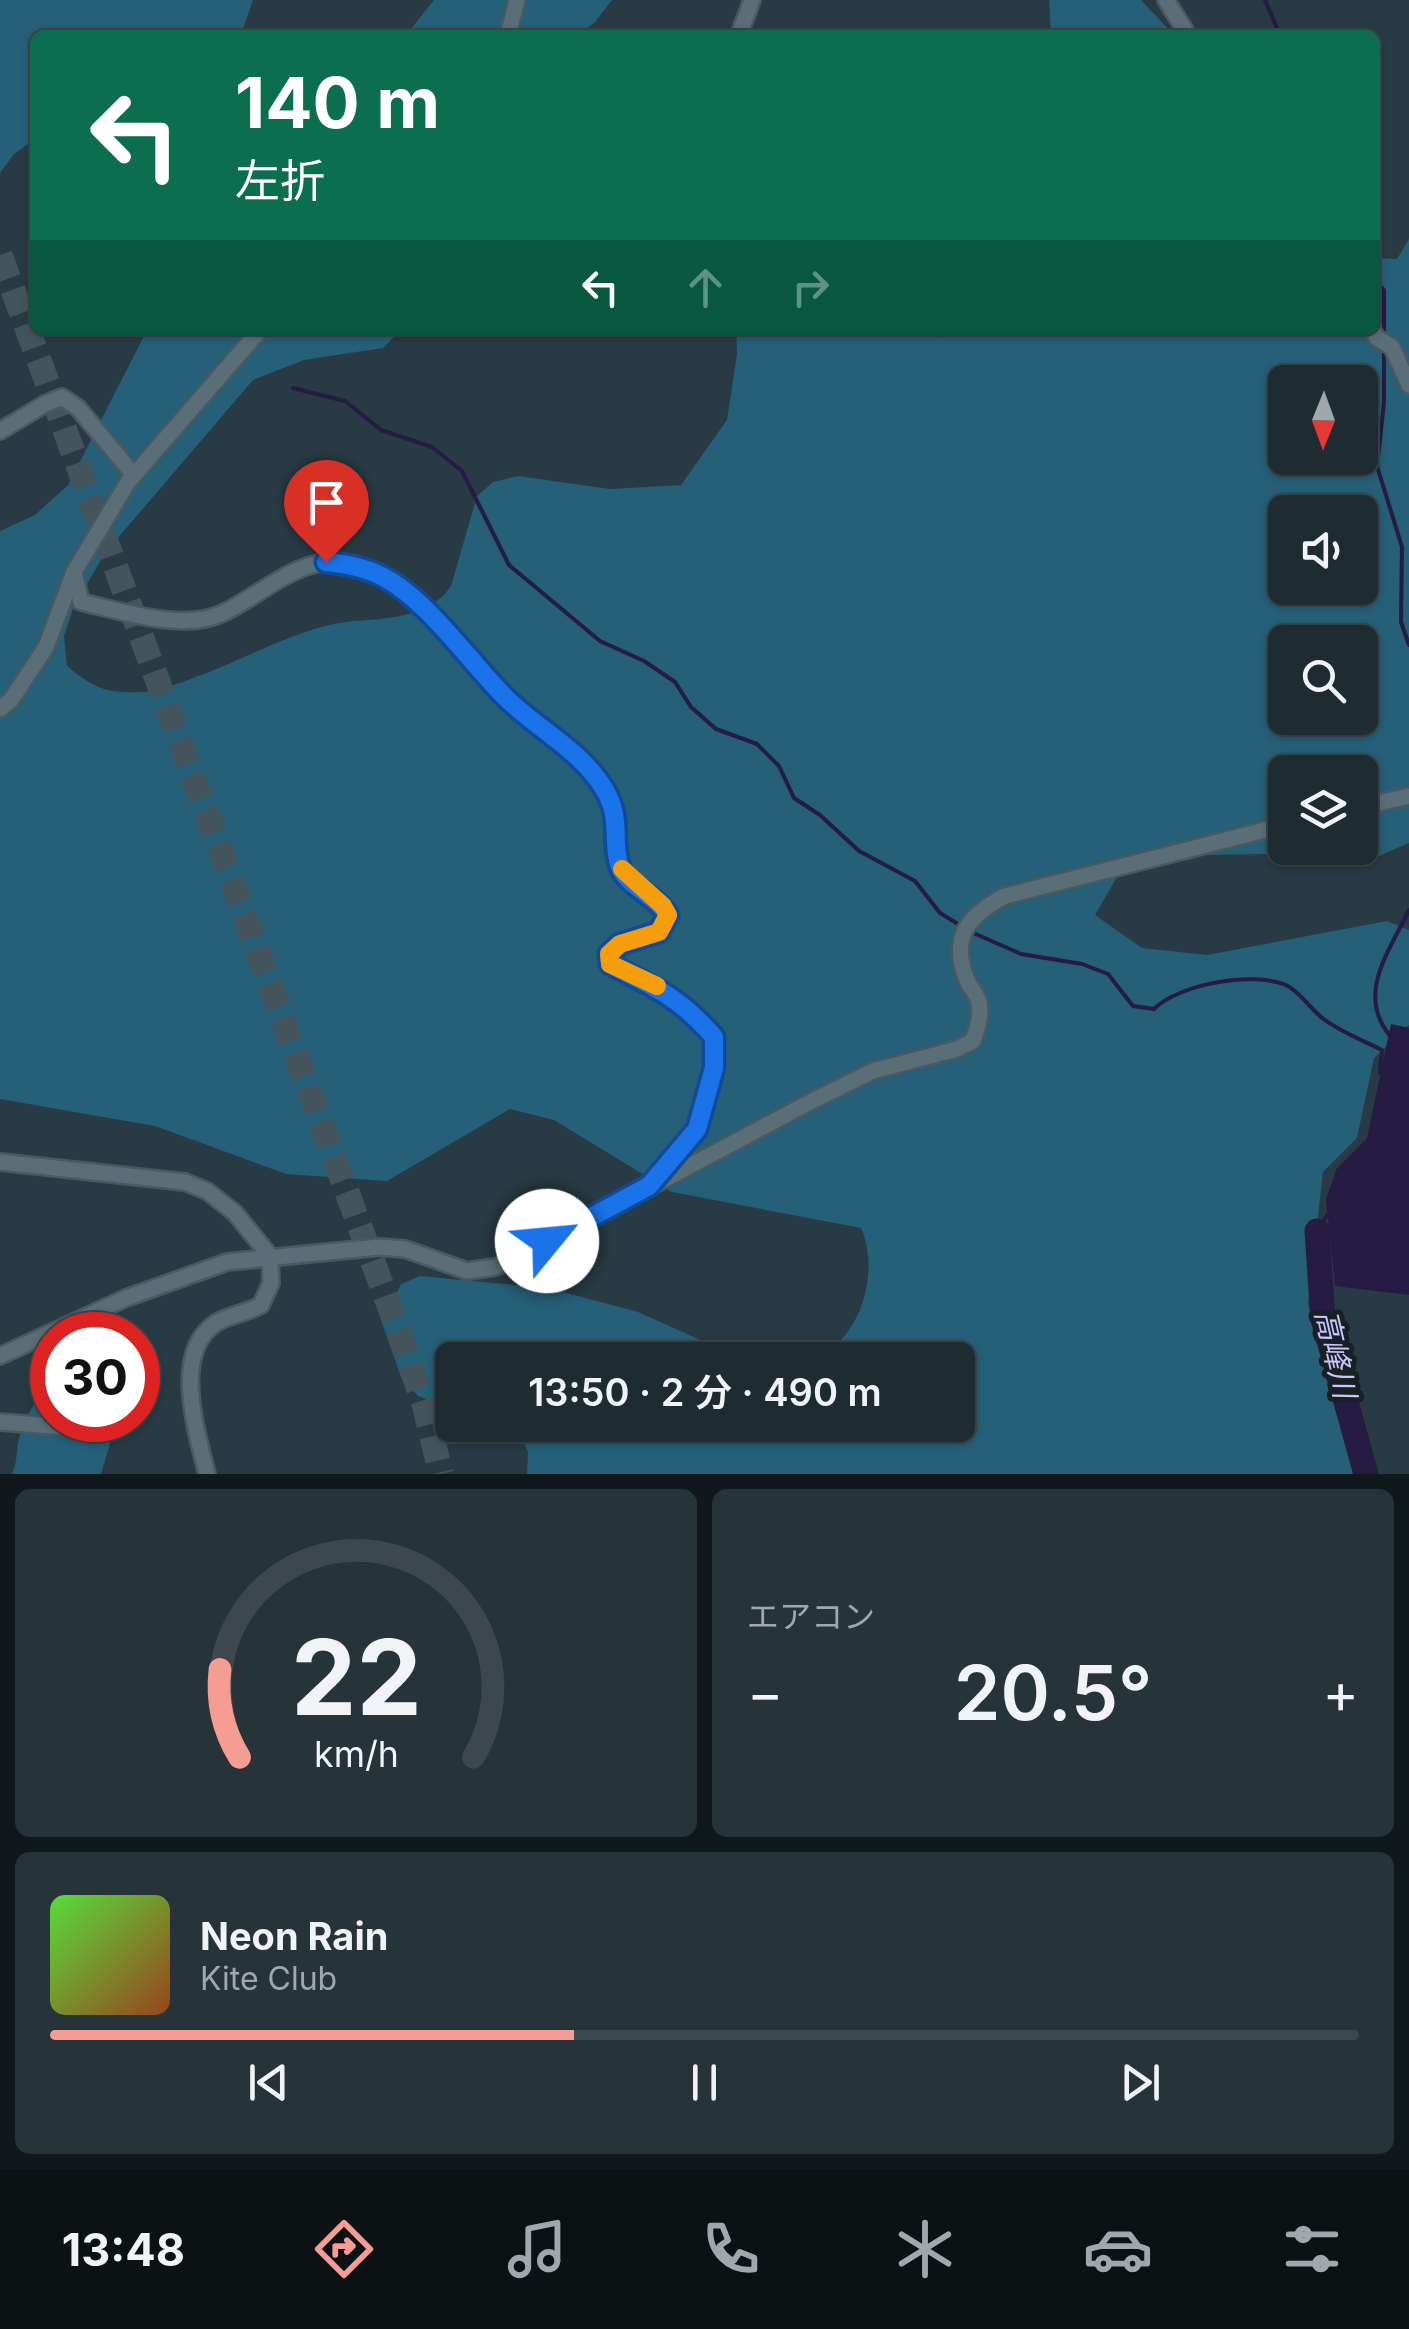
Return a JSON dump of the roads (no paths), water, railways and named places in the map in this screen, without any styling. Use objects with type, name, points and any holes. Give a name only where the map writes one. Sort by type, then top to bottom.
[{"type":"street","points":[[509,30],[517,0]]},
{"type":"street","points":[[741,30],[752,0]]},
{"type":"street","points":[[1166,0],[1185,30]]},
{"type":"street","points":[[0,709],[12,700],[46,648],[74,572],[134,475],[256,335]]},
{"type":"street","points":[[1375,335],[1392,347],[1409,386]]},
{"type":"street","points":[[0,431],[62,397],[78,408],[134,475]]},
{"type":"street","points":[[74,572],[81,602],[156,619],[209,618],[301,569],[326,562],[346,564],[384,577],[408,594],[507,699],[590,768],[616,818],[620,866],[668,915],[659,932],[620,944],[609,954],[610,964],[660,988],[691,1011],[714,1037],[714,1068],[697,1129],[649,1186]]},
{"type":"street","points":[[1378,804],[1409,796]]},
{"type":"street","points":[[0,1356],[126,1298],[226,1262],[379,1247],[406,1250],[467,1270],[495,1267],[873,1071],[957,1049],[973,1041],[979,1025],[979,1003],[966,978],[961,950],[967,924],[978,911],[1005,896],[1268,829]]},
{"type":"street","points":[[0,1162],[184,1182],[207,1190],[235,1214],[270,1256],[272,1283],[261,1305],[217,1322],[198,1341],[190,1373],[193,1416],[207,1474]]},
{"type":"street","points":[[0,1422],[30,1424]]},
{"type":"waterway","points":[[1265,0],[1278,30]]},
{"type":"waterway","points":[[1380,286],[1384,290],[1384,337]]},
{"type":"waterway","points":[[1384,346],[1384,402],[1377,466],[1402,547],[1401,622],[1409,645]]},
{"type":"waterway","points":[[293,388],[345,401],[381,430],[432,447],[462,471],[509,565],[600,641],[644,661],[675,682],[691,707],[716,729],[757,744],[779,766],[794,798],[820,815],[859,851],[915,881],[940,913],[963,927]]},
{"type":"waterway","points":[[1391,1037],[1381,1021],[1376,989],[1385,958],[1409,910]]},
{"type":"waterway","points":[[971,932],[1021,954],[1082,964],[1108,974],[1133,1006],[1154,1009],[1181,993],[1217,982],[1255,979],[1286,985],[1328,1022],[1382,1050],[1380,1073]]},
{"type":"waterway","points":[[1317,1231],[1328,1214]]},
{"type":"waterway","name":"高峰川","points":[[1317,1231],[1323,1319],[1366,1474]]},
{"type":"tunnel","points":[[0,255],[400,1335],[424,1404],[441,1474]]}]
